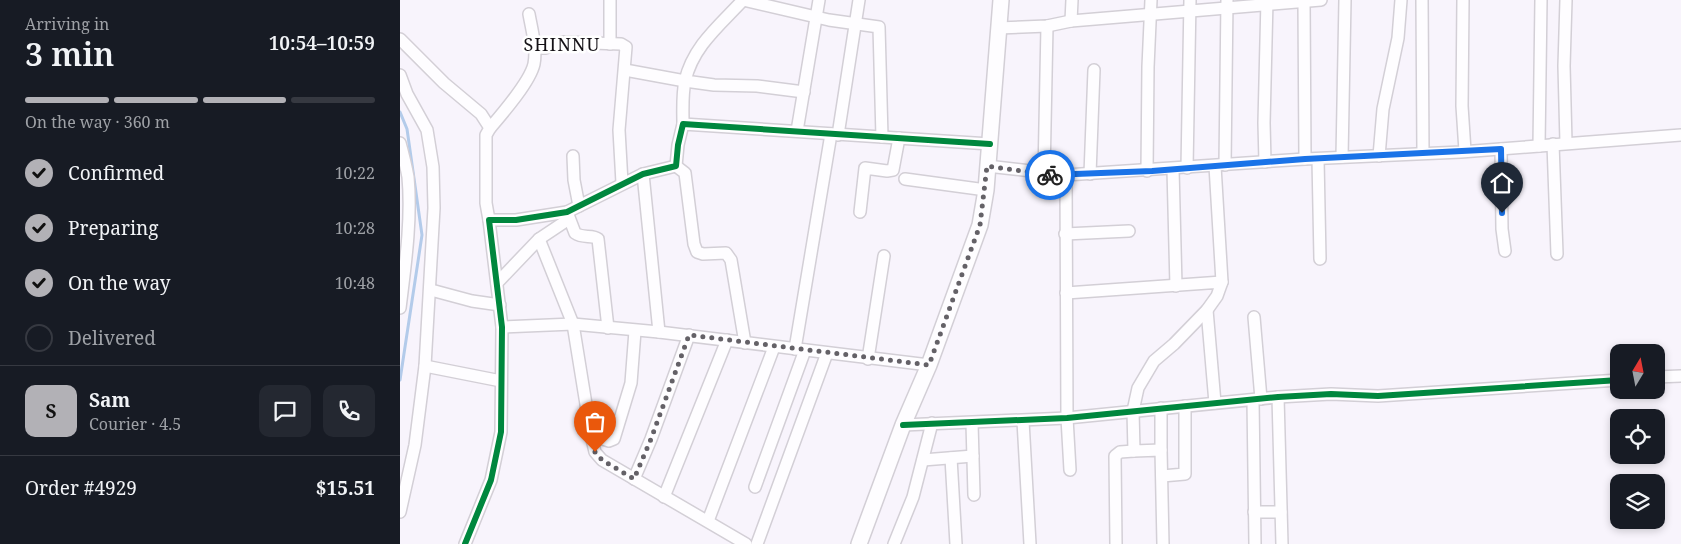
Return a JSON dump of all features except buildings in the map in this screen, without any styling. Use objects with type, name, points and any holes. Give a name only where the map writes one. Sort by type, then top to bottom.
[{"type":"main road","points":[[859,544],[903,425],[929,365],[980,225],[986,190],[1001,0]]},
{"type":"street","points":[[610,0],[610,44]]},
{"type":"street","points":[[676,166],[685,82],[700,47],[743,0],[880,27],[882,137]]},
{"type":"street","points":[[797,131],[819,0]]},
{"type":"street","points":[[755,487],[800,350],[834,134],[859,0]]},
{"type":"street","points":[[1071,21],[1072,0]]},
{"type":"street","points":[[1147,171],[1151,0]]},
{"type":"street","points":[[1187,168],[1190,0]]},
{"type":"street","points":[[998,28],[1047,26],[1071,21],[1190,12],[1227,4],[1321,0]]},
{"type":"street","points":[[1342,157],[1345,0]]},
{"type":"street","points":[[1380,156],[1383,109],[1398,38],[1401,0]]},
{"type":"street","points":[[1422,0],[1423,154]]},
{"type":"street","points":[[1463,0],[1462,106],[1465,152]]},
{"type":"street","points":[[1540,146],[1541,0]]},
{"type":"street","points":[[1566,0],[1564,66],[1566,144]]},
{"type":"street","points":[[1305,159],[1306,1]]},
{"type":"street","points":[[1265,162],[1267,2]]},
{"type":"street","points":[[1134,451],[1133,411],[1138,388],[1154,361],[1174,344],[1207,310],[1217,296],[1222,282],[1220,166],[1227,4]]},
{"type":"street","points":[[465,544],[491,480],[501,432],[502,326],[486,203],[486,134],[506,111],[532,70],[535,48],[529,14]]},
{"type":"street","points":[[1044,174],[1047,26]]},
{"type":"street","points":[[400,39],[444,83],[479,112],[490,128]]},
{"type":"street","points":[[535,48],[545,48],[563,42],[626,46],[619,130],[622,183]]},
{"type":"street","points":[[625,70],[685,82],[757,86],[804,92]]},
{"type":"street","points":[[1090,174],[1094,70]]},
{"type":"street","points":[[400,75],[407,94],[424,123],[434,167],[431,290],[425,366],[415,445],[400,512]]},
{"type":"street","points":[[682,124],[990,144]]},
{"type":"street","points":[[987,166],[1044,174],[1090,174],[1305,159],[1465,152],[1681,134]]},
{"type":"street","points":[[860,212],[865,168],[893,170],[899,138]]},
{"type":"street","points":[[400,143],[408,179],[408,203],[405,265],[400,308]]},
{"type":"street","points":[[1554,144],[1557,254]]},
{"type":"street","points":[[1501,149],[1502,230],[1505,251]]},
{"type":"street","points":[[573,156],[574,180],[579,206]]},
{"type":"street","points":[[1318,159],[1320,259]]},
{"type":"street","points":[[497,283],[539,239],[579,206],[643,174],[676,166]]},
{"type":"street","points":[[676,166],[685,173],[694,244],[697,252],[703,254],[726,253],[731,260],[745,343]]},
{"type":"street","points":[[1173,169],[1176,286]]},
{"type":"street","points":[[643,174],[660,332]]},
{"type":"street","points":[[1066,175],[1067,418],[1070,470]]},
{"type":"street","points":[[905,179],[986,190]]},
{"type":"street","points":[[489,220],[516,220],[568,215]]},
{"type":"street","points":[[568,215],[575,233],[579,236],[594,236],[598,239],[608,328]]},
{"type":"street","points":[[1065,234],[1129,232]]},
{"type":"street","points":[[539,239],[574,324],[595,452],[602,460],[746,544]]},
{"type":"street","points":[[868,359],[884,256]]},
{"type":"street","points":[[1066,293],[1222,282]]},
{"type":"street","points":[[431,290],[472,301],[500,305]]},
{"type":"street","points":[[1207,310],[1216,403]]},
{"type":"street","points":[[1254,317],[1257,400],[1255,544]]},
{"type":"street","points":[[502,326],[574,324],[689,335],[827,354],[929,365]]},
{"type":"street","points":[[591,435],[609,441],[614,439],[631,383],[634,331]]},
{"type":"street","points":[[634,479],[651,439],[689,335]]},
{"type":"street","points":[[664,497],[728,340]]},
{"type":"street","points":[[708,521],[774,346]]},
{"type":"street","points":[[758,544],[827,354]]},
{"type":"street","points":[[425,366],[501,381]]},
{"type":"street","points":[[1665,377],[1681,376]]},
{"type":"street","points":[[903,425],[1067,418],[1331,394],[1394,395],[1610,381]]},
{"type":"street","points":[[1278,398],[1282,544]]},
{"type":"street","points":[[1162,476],[1185,474],[1185,406]]},
{"type":"street","points":[[1161,408],[1163,544]]},
{"type":"street","points":[[1023,420],[1030,544]]},
{"type":"street","points":[[894,544],[914,497],[932,423]]},
{"type":"street","points":[[972,423],[974,495]]},
{"type":"street","points":[[1116,544],[1115,456],[1120,452],[1161,450]]},
{"type":"street","points":[[923,460],[973,456]]},
{"type":"street","points":[[951,458],[956,544]]},
{"type":"street","points":[[1254,512],[1281,512]]},
{"type":"waterway","points":[[400,112],[407,129],[422,235],[400,380]]},
{"type":"cycle path","points":[[465,544],[491,480],[501,432],[502,327],[489,220],[516,220],[567,212],[643,174],[676,166],[683,124],[990,144]]},
{"type":"cycle path","points":[[903,425],[1067,418],[1278,397],[1331,394],[1378,396],[1610,381]]},
{"type":"way so far","points":[[595,452],[602,460],[634,479],[651,439],[689,335],[868,359],[929,365],[980,225],[986,190],[987,166],[1050,175]]},
{"type":"district","name":"SHINNU","points":[[562,44]]},
{"type":"route","points":[[1050,175],[1152,171],[1305,159],[1501,149],[1502,213]]}]
